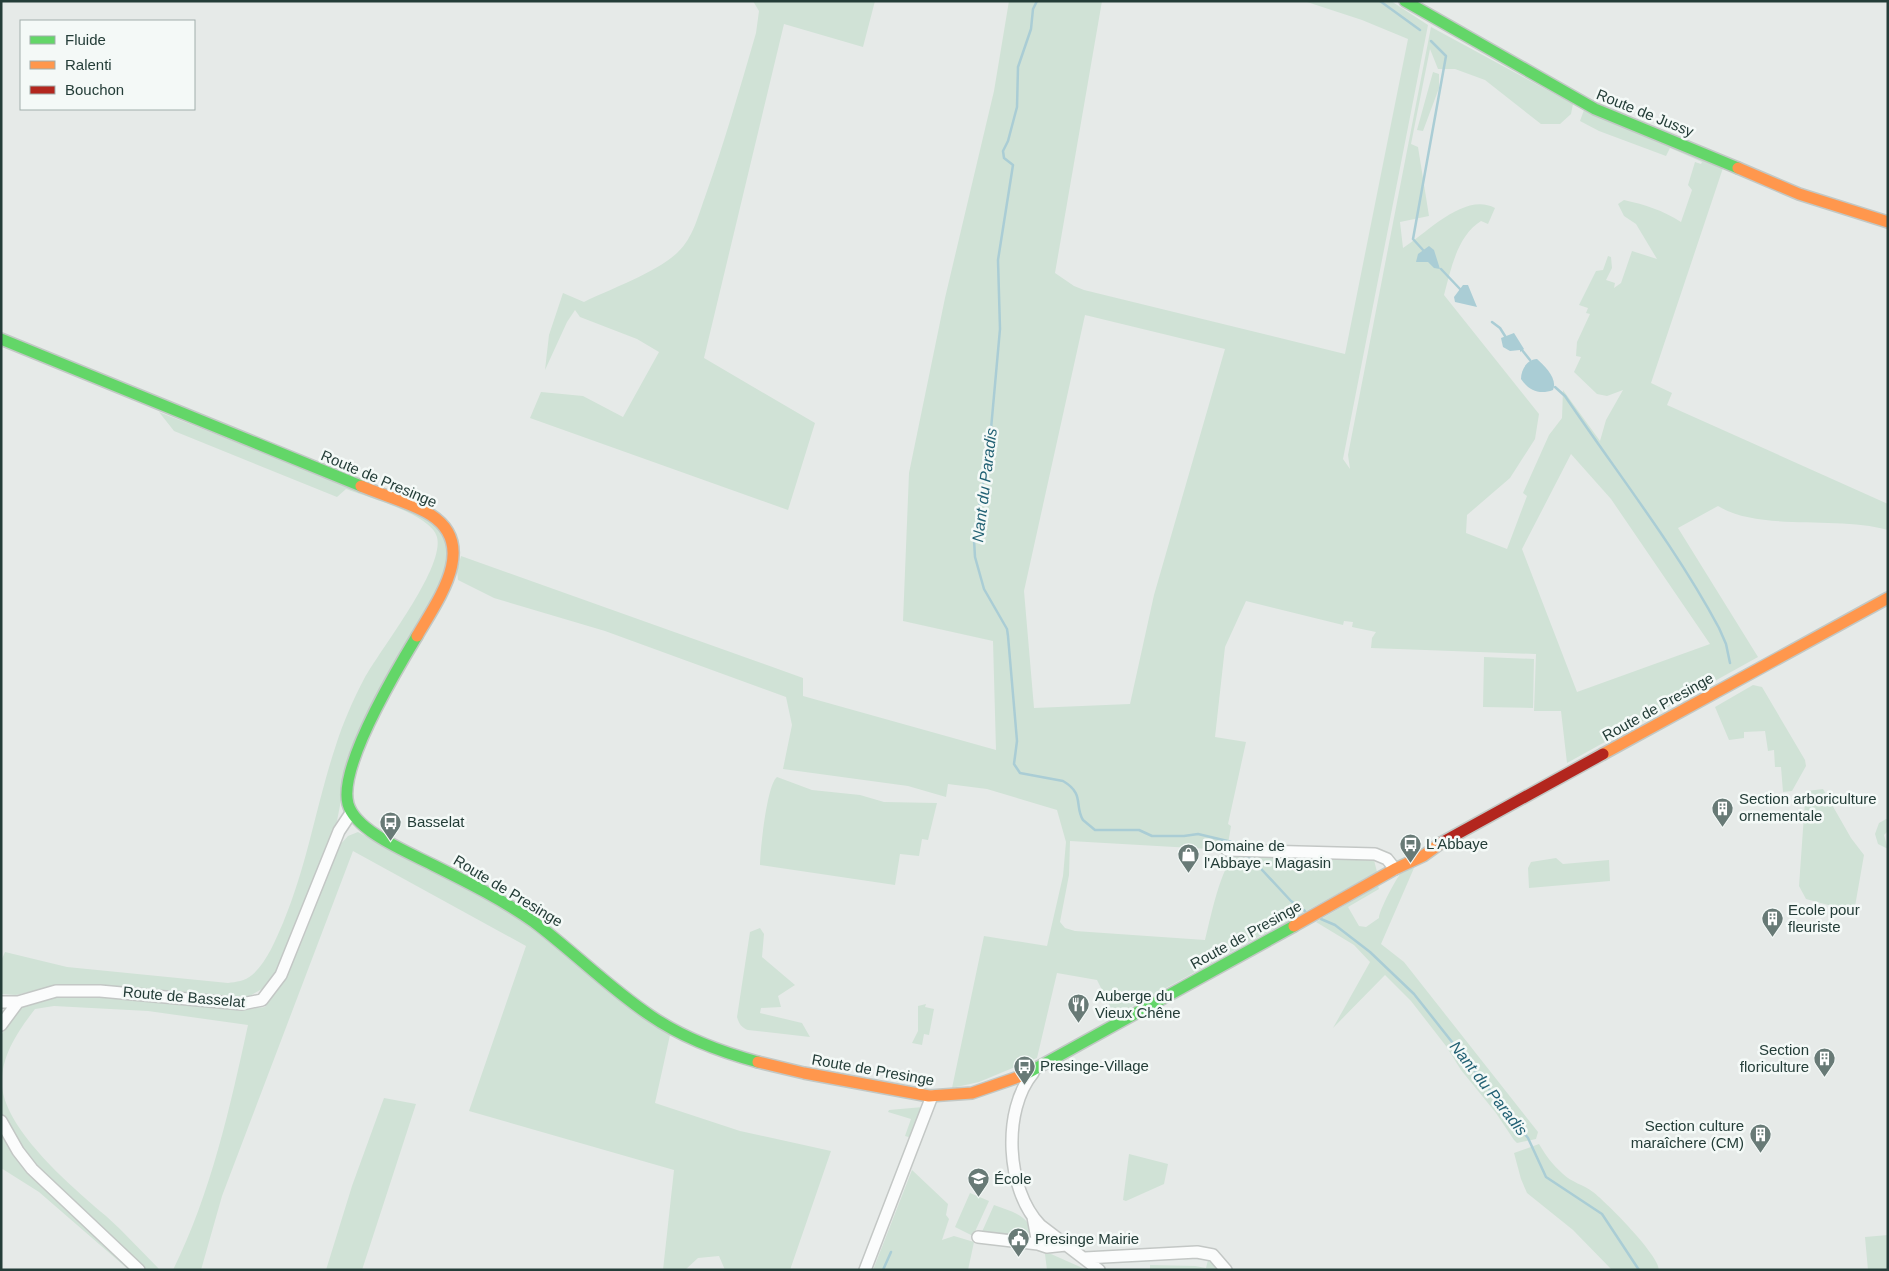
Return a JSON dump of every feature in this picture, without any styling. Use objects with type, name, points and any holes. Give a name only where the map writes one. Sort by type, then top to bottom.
[{"type":"street","name":"Route de Jussy","points":[[1405,1],[1552,86],[1601,112],[1799,194],[1888,222]]},
{"type":"street","name":"Route de Presinge","points":[[1,339],[430,514],[446,528],[454,545],[452,569],[385,686],[366,726],[348,788],[351,814],[372,831],[480,890],[540,926],[628,998],[664,1024],[724,1051],[774,1068],[932,1096],[975,1092],[1033,1073],[1395,868],[1423,856],[1443,842],[1888,598]]},
{"type":"street","name":"Route de Basselat","points":[[1,1002],[18,1002],[42,994],[84,991],[129,992],[242,1004],[262,1000],[281,975],[339,831],[351,814]]},
{"type":"street","points":[[1236,851],[1375,854],[1387,859],[1395,868]]},
{"type":"street","points":[[1,1025],[18,1002]]},
{"type":"street","points":[[1033,1073],[1024,1085],[1013,1113],[1011,1134],[1018,1182],[1032,1218],[1038,1244]]},
{"type":"street","points":[[865,1270],[932,1096]]},
{"type":"street","points":[[1,1121],[18,1151],[32,1169],[139,1270]]},
{"type":"street","points":[[1032,1218],[1099,1270]]},
{"type":"street","points":[[978,1236],[1038,1244],[1052,1248],[1066,1244]]},
{"type":"street","points":[[1085,1258],[1196,1252],[1213,1255],[1226,1270]]},
{"type":"green space","points":[[753,1],[875,1],[863,47],[784,24],[704,358],[815,423],[788,510],[530,418],[541,392],[583,396],[623,417],[659,352],[637,339],[580,317],[575,310],[567,322],[545,370],[549,335],[563,293],[584,302],[659,266],[678,252],[688,240],[719,157],[756,33],[759,11]]},
{"type":"green space","points":[[1009,1],[1102,1],[1055,273],[1074,286],[1084,290],[1345,354],[1408,39],[1362,20],[1304,1],[1391,1],[1428,25],[1343,459],[1350,469],[1348,455],[1431,27],[1573,104],[1571,114],[1560,124],[1541,124],[1485,80],[1455,69],[1438,69],[1430,49],[1411,144],[1418,147],[1429,216],[1400,222],[1403,248],[1459,209],[1483,204],[1495,208],[1488,224],[1481,221],[1466,235],[1452,264],[1444,295],[1539,414],[1535,439],[1510,478],[1467,515],[1466,533],[1507,549],[1527,496],[1523,493],[1549,435],[1562,418],[1563,390],[1600,441],[1606,420],[1623,390],[1607,396],[1597,394],[1574,372],[1581,357],[1576,356],[1577,342],[1590,314],[1586,313],[1588,308],[1579,305],[1596,271],[1603,270],[1608,256],[1611,257],[1612,268],[1606,280],[1615,283],[1614,288],[1621,283],[1632,251],[1657,259],[1636,224],[1624,216],[1618,204],[1624,200],[1640,204],[1660,211],[1681,222],[1692,190],[1688,185],[1695,162],[1701,164],[1702,162],[1670,148],[1666,156],[1599,131],[1580,121],[1584,110],[1723,168],[1651,383],[1672,393],[1667,405],[1888,504],[1888,530],[1846,524],[1755,519],[1735,514],[1718,506],[1678,528],[1758,657],[1567,763],[1561,711],[1534,711],[1536,654],[1371,648],[1372,638],[1376,632],[1352,627],[1353,622],[1344,621],[1343,625],[1246,601],[1225,647],[1215,737],[1246,742],[1228,824],[1231,826],[1227,850],[1070,841],[1069,875],[1060,922],[1065,928],[1075,931],[1205,940],[1221,880],[1231,860],[1237,854],[1374,860],[1377,872],[1115,1016],[1097,980],[1057,973],[1037,1058],[979,1082],[952,1088],[984,936],[1047,946],[1063,876],[1066,842],[1057,810],[987,789],[948,784],[946,797],[908,786],[783,769],[792,725],[786,697],[605,631],[494,598],[458,580],[457,571],[461,556],[803,678],[803,696],[996,750],[993,641],[903,621],[909,473],[945,298],[994,91]],"holes":[[[1085,315],[1225,349],[1154,595],[1130,704],[1034,708],[1024,591]],[[1571,454],[1611,499],[1710,644],[1577,692],[1522,549]]]},
{"type":"green space","points":[[1433,72],[1439,74],[1439,88],[1423,131],[1417,130]]},
{"type":"green space","points":[[159,412],[419,514],[444,532],[449,563],[344,785],[336,826],[278,970],[267,986],[248,997],[97,986],[49,987],[16,995],[1,994],[1,961],[5,952],[67,967],[228,983],[246,979],[257,970],[274,944],[292,901],[329,767],[348,712],[372,665],[422,587],[437,551],[437,537],[432,529],[423,521],[397,507],[346,489],[337,497],[174,431]]},
{"type":"green space","points":[[1484,657],[1534,659],[1533,708],[1483,707]]},
{"type":"green space","points":[[1753,685],[1762,687],[1805,760],[1806,766],[1792,791],[1783,792],[1781,767],[1775,767],[1774,750],[1768,751],[1765,731],[1744,732],[1744,738],[1729,740],[1715,707]]},
{"type":"green space","points":[[777,777],[812,790],[860,795],[884,802],[937,803],[928,840],[922,839],[919,856],[900,854],[895,885],[760,865],[767,804],[773,782]]},
{"type":"green space","points":[[1823,789],[1851,838],[1864,855],[1854,912],[1806,899],[1799,886],[1807,791]]},
{"type":"green space","points":[[1888,818],[1888,831],[1884,835],[1888,849],[1878,844],[1875,834],[1879,823]]},
{"type":"green space","points":[[358,832],[508,910],[670,1035],[655,1103],[740,1131],[831,1151],[790,1270],[725,1270],[719,1256],[698,1258],[685,1270],[663,1270],[674,1170],[469,1111],[526,946],[353,851],[222,1196],[201,1270],[173,1270],[209,1181],[248,1025],[148,1011],[54,1006],[35,1009],[22,1026],[7,1055],[2,1076],[2,1087],[7,1104],[28,1140],[60,1175],[113,1222],[160,1270],[144,1270],[65,1192],[38,1170],[14,1136],[1,1112],[1,1037],[16,1011],[24,1005],[55,996],[82,994],[175,1001],[242,1010],[265,1007],[298,951],[337,848],[348,836]]},
{"type":"green space","points":[[1556,858],[1563,864],[1609,860],[1610,881],[1529,888],[1528,868],[1531,862]]},
{"type":"green space","points":[[1414,868],[1381,944],[1404,962],[1538,1132],[1536,1139],[1517,1143],[1514,1140],[1496,1113],[1461,1070],[1446,1046],[1411,1001],[1385,975],[1333,1028],[1370,962],[1354,945],[1316,922],[1378,886],[1379,889],[1348,907],[1359,926],[1366,927],[1379,918],[1392,887],[1403,871]]},
{"type":"green space","points":[[760,928],[764,934],[762,957],[795,985],[778,996],[781,1007],[761,1008],[760,1013],[802,1023],[810,1037],[748,1030],[742,1027],[739,1022],[737,1017],[750,932]]},
{"type":"green space","points":[[926,1004],[925,1007],[934,1009],[929,1035],[924,1034],[922,1045],[912,1043],[918,1031],[918,1006]]},
{"type":"green space","points":[[384,1098],[416,1104],[362,1270],[326,1270],[352,1186]]},
{"type":"green space","points":[[923,1107],[912,1138],[905,1136],[911,1119],[888,1112],[889,1110]]},
{"type":"green space","points":[[1,1128],[16,1154],[136,1270],[129,1270],[39,1192],[1,1168]]},
{"type":"green space","points":[[1539,1144],[1563,1174],[1593,1192],[1620,1217],[1651,1253],[1659,1270],[1612,1270],[1573,1230],[1527,1193],[1514,1153]]},
{"type":"green space","points":[[1129,1154],[1168,1164],[1164,1184],[1126,1201],[1123,1200]]},
{"type":"green space","points":[[912,1170],[948,1204],[946,1215],[949,1219],[942,1240],[954,1236],[974,1242],[968,1270],[873,1270]]},
{"type":"green space","points":[[970,1193],[989,1201],[973,1236],[955,1227]]},
{"type":"green space","points":[[994,1205],[1014,1213],[1025,1220],[1031,1231],[1031,1239],[981,1234]]},
{"type":"green space","points":[[1888,1235],[1888,1270],[1868,1270],[1865,1237]]},
{"type":"green space","points":[[1045,1254],[1051,1254],[1087,1270],[1047,1270]]},
{"type":"green space","points":[[1208,1260],[1220,1270],[1150,1270],[1150,1265],[1206,1268]]},
{"type":"water","points":[[1429,246],[1434,250],[1440,269],[1434,268],[1428,262],[1416,262],[1418,254]]},
{"type":"water","points":[[1463,285],[1468,285],[1477,307],[1455,302],[1454,297]]},
{"type":"water","points":[[1514,333],[1524,349],[1520,352],[1520,350],[1510,351],[1503,347],[1501,338]]},
{"type":"water","points":[[1533,359],[1537,359],[1552,377],[1554,382],[1553,390],[1535,391],[1521,379],[1525,366]]},
{"type":"waterway","name":"Nant du Paradis","points":[[1037,1],[1033,9],[1031,29],[1018,67],[1017,107],[1008,141],[1003,151],[1004,158],[1013,165],[998,260],[1000,329],[990,440],[974,540],[975,557],[984,589],[1007,629],[1017,741],[1014,764],[1020,773],[1063,781],[1070,786],[1077,795],[1080,815],[1095,830],[1139,830],[1152,836],[1198,834],[1236,843],[1238,847]]},
{"type":"waterway","points":[[1380,1],[1420,30]]},
{"type":"waterway","points":[[1423,250],[1413,239],[1446,56],[1431,41]]},
{"type":"waterway","points":[[1441,269],[1460,289]]},
{"type":"waterway","points":[[1492,322],[1500,328],[1505,336]]},
{"type":"waterway","points":[[1522,350],[1530,360]]},
{"type":"waterway","points":[[1555,387],[1565,396],[1684,568],[1719,628],[1726,644],[1730,663]]},
{"type":"waterway","name":"Nant du Paradis","points":[[1244,856],[1251,858],[1291,901],[1305,911]]},
{"type":"waterway","name":"Nant du Paradis","points":[[1321,919],[1335,925],[1370,952],[1414,994],[1528,1138],[1546,1177],[1602,1214],[1639,1270]]},
{"type":"waterway","points":[[883,1270],[891,1252]]},
{"type":"traffic: fast","points":[[1405,1],[1595,109],[1738,168]]},
{"type":"traffic: fast","points":[[1,339],[361,486]]},
{"type":"traffic: fast","points":[[417,636],[371,719],[352,767],[347,788],[348,804],[361,824],[385,841],[473,885],[522,914],[621,994],[663,1024],[703,1044],[758,1062]]},
{"type":"traffic: fast","points":[[1024,1075],[1294,926]]},
{"type":"traffic: slow","points":[[1738,168],[1799,194],[1888,222]]},
{"type":"traffic: slow","points":[[361,486],[406,503],[431,515],[445,528],[452,542],[453,558],[443,591],[417,636]]},
{"type":"traffic: slow","points":[[1603,754],[1888,598]]},
{"type":"traffic: slow","points":[[1294,926],[1395,869],[1423,856],[1441,843]]},
{"type":"traffic: slow","points":[[758,1062],[804,1073],[929,1096],[972,1093],[1024,1075]]},
{"type":"traffic: jam","points":[[1441,843],[1603,754]]},
{"type":"place","name":"Section arboriculture ornementale","points":[[1723,827]]},
{"type":"place","name":"Basselat","points":[[391,841]]},
{"type":"place","name":"L'Abbaye","points":[[1410,863]]},
{"type":"place","name":"Domaine de l'Abbaye - Magasin","points":[[1188,874]]},
{"type":"place","name":"Ecole pour fleuriste","points":[[1772,938]]},
{"type":"place","name":"Auberge du Vieux Chêne","points":[[1079,1024]]},
{"type":"place","name":"Section floriculture","points":[[1825,1078]]},
{"type":"place","name":"Presinge-Village","points":[[1024,1085]]},
{"type":"place","name":"Section culture maraîchere (CM)","points":[[1760,1154]]},
{"type":"place","name":"École","points":[[978,1198]]},
{"type":"place","name":"Presinge Mairie","points":[[1019,1258]]}]
